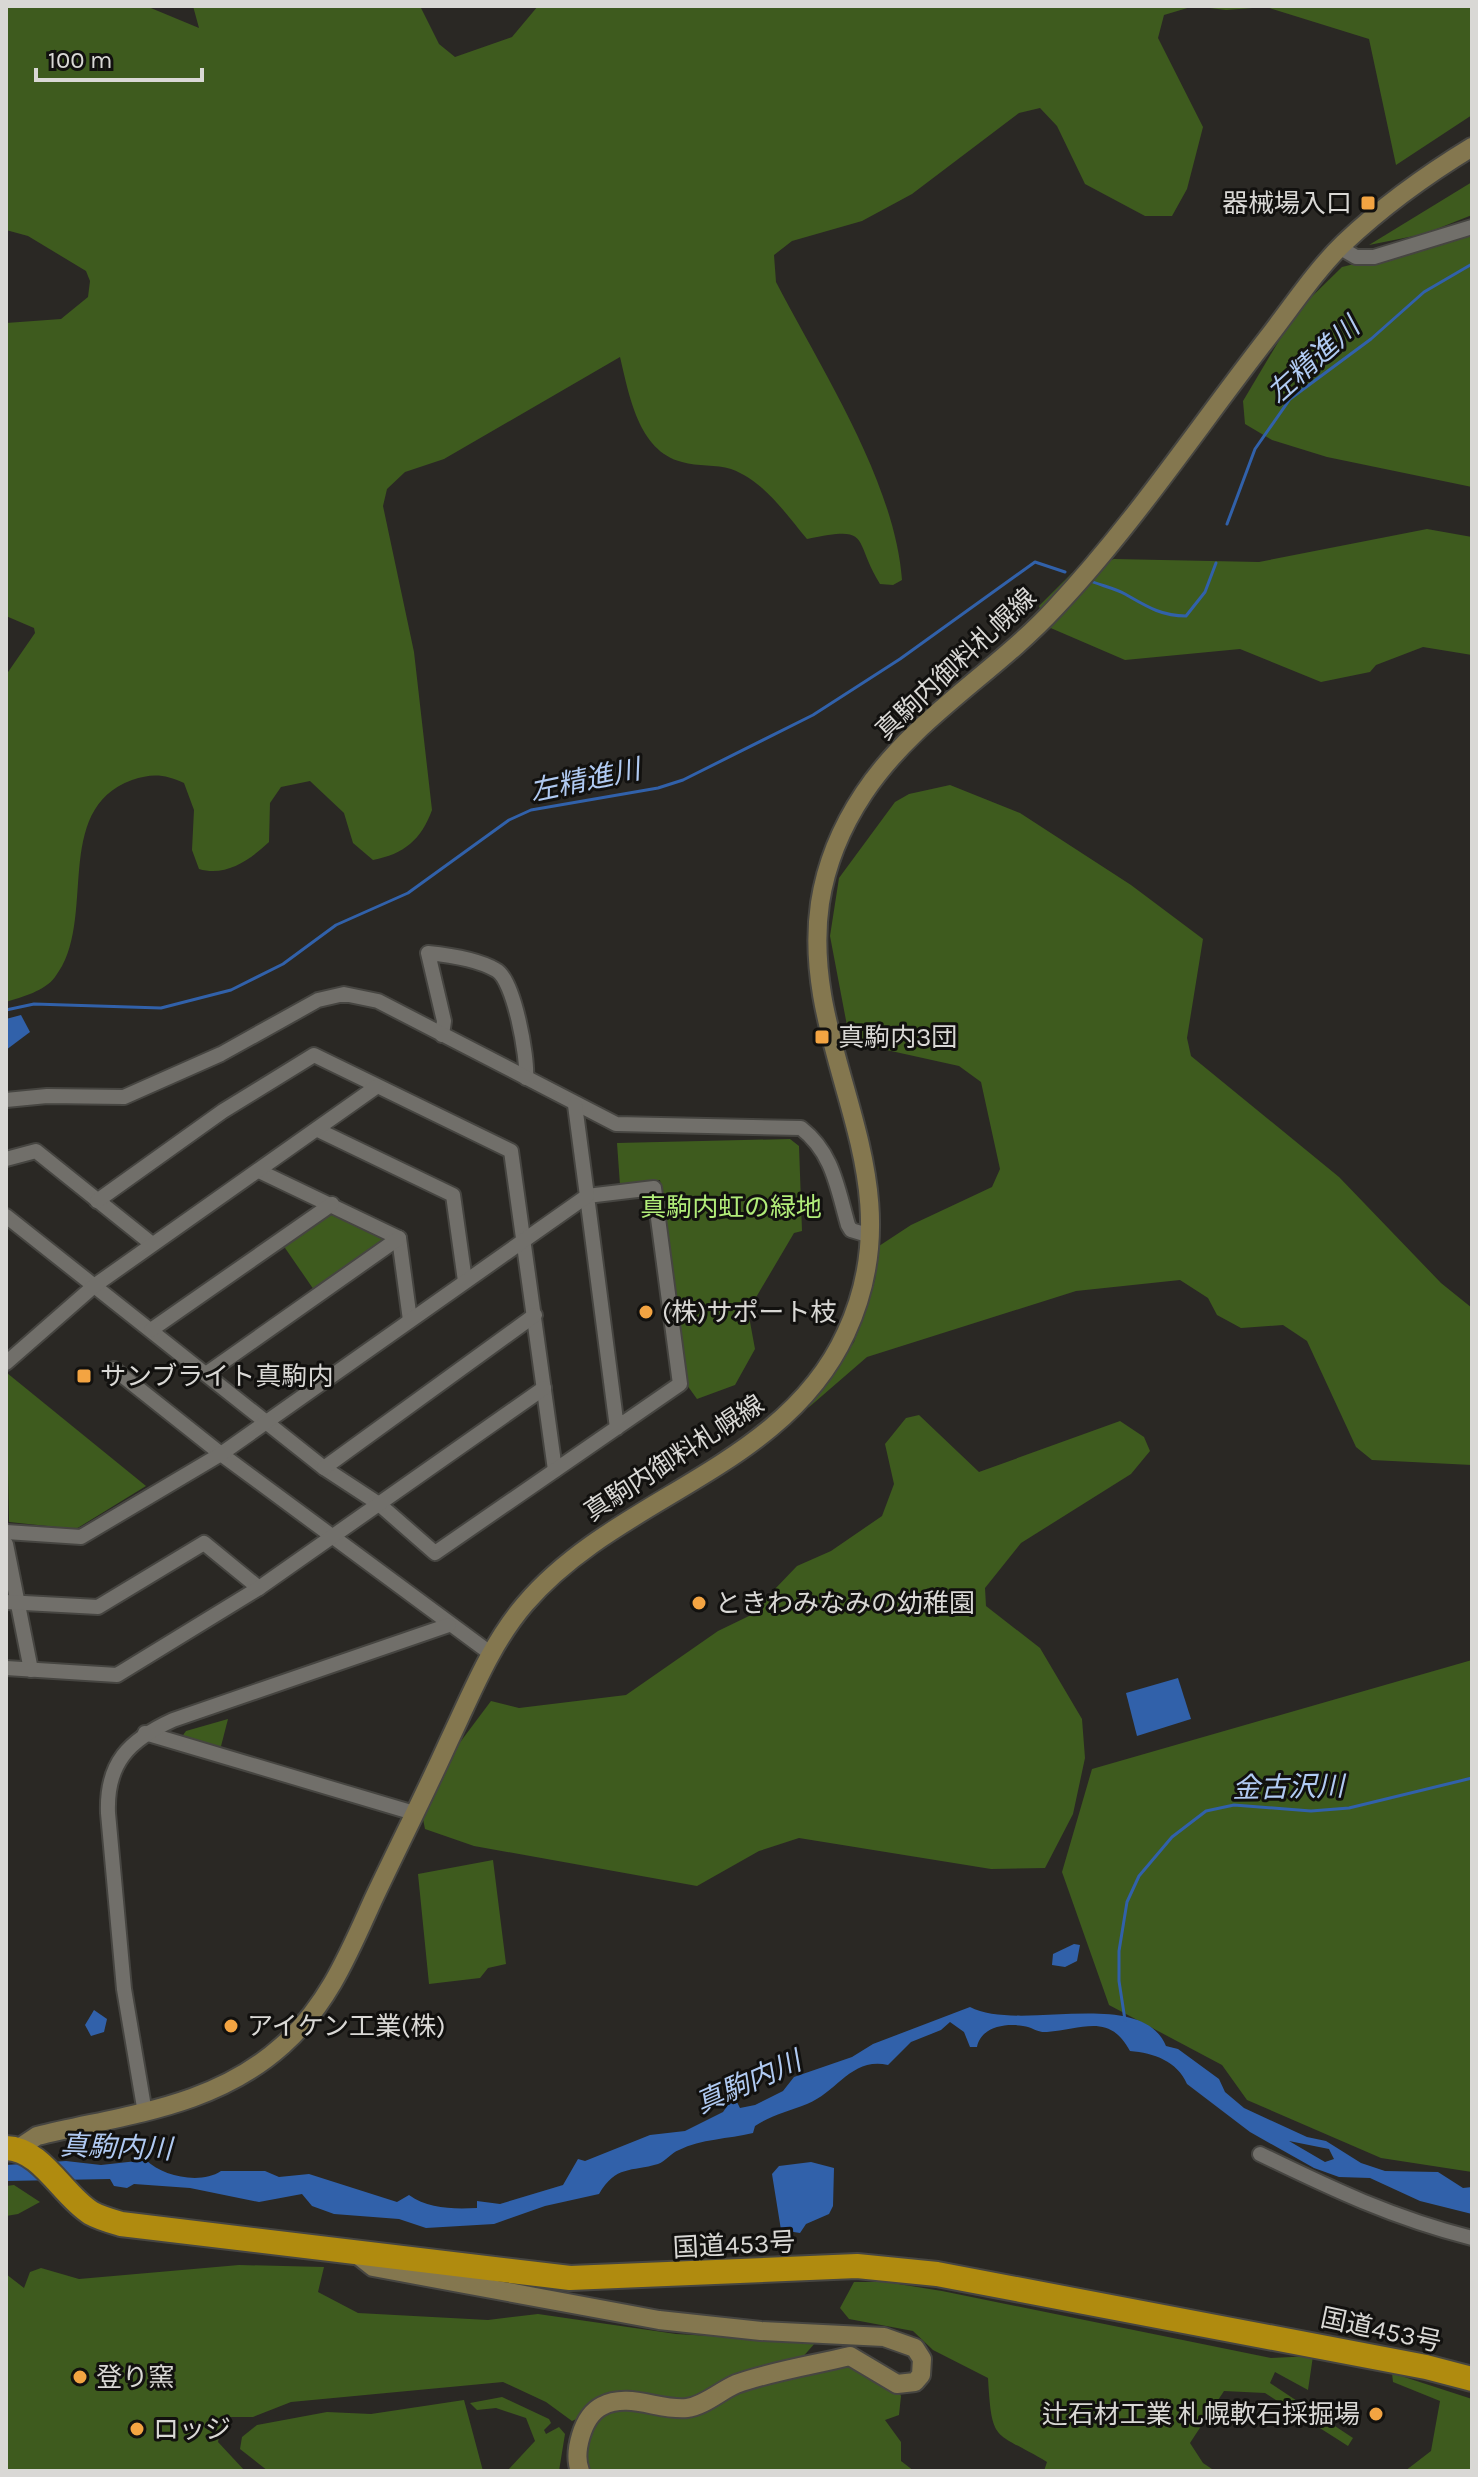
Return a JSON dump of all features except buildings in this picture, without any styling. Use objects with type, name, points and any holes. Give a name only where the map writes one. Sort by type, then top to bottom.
[{"type":"highway","name":"国道453号","points":[[20,2152],[93,2214],[121,2224],[570,2278],[857,2266],[937,2274],[1426,2367],[1472,2379]]},
{"type":"main road","name":"真駒内御料札幌線","points":[[20,2152],[37,2136],[190,2102],[226,2087],[266,2060],[306,2024],[344,1964],[490,1653],[524,1605],[574,1556],[745,1449],[798,1406],[831,1363],[846,1335],[866,1273],[871,1236],[866,1170],[825,1012],[818,960],[819,907],[829,864],[842,831],[882,769],[928,719],[1052,612],[1114,542],[1339,247],[1389,203],[1472,147]]},
{"type":"main road","points":[[354,2252],[373,2267],[659,2320],[761,2331],[884,2337],[915,2348],[922,2359],[921,2375],[906,2385],[897,2384],[850,2356],[739,2383],[686,2408],[627,2401],[603,2405],[592,2415],[575,2466]]},
{"type":"street","points":[[1339,247],[1356,257],[1374,257],[1472,227]]},
{"type":"street","points":[[442,1035],[444,1021],[428,953],[498,970],[508,982],[527,1062],[526,1078]]},
{"type":"street","points":[[6,1100],[47,1096],[124,1097],[221,1054],[318,1000],[344,994],[378,1001],[616,1124],[801,1128],[823,1148],[830,1160],[851,1230],[871,1236]]},
{"type":"street","points":[[97,1201],[223,1111],[314,1055],[511,1151],[526,1241],[555,1470]]},
{"type":"street","points":[[8,1358],[94,1286],[376,1087]]},
{"type":"street","points":[[575,1105],[617,1428]]},
{"type":"street","points":[[318,1130],[453,1195],[465,1281]]},
{"type":"street","points":[[6,1159],[36,1151],[152,1244]]},
{"type":"street","points":[[259,1171],[399,1238]]},
{"type":"street","points":[[6,1216],[267,1421],[324,1468],[379,1504],[435,1553],[680,1384],[654,1188],[587,1196],[526,1241],[465,1281],[267,1421],[221,1454],[81,1537],[6,1532]]},
{"type":"street","points":[[151,1330],[332,1204]]},
{"type":"street","points":[[399,1238],[410,1320]]},
{"type":"street","points":[[206,1374],[399,1238]]},
{"type":"street","points":[[324,1468],[535,1315]]},
{"type":"street","points":[[114,1369],[221,1454],[490,1653]]},
{"type":"street","points":[[6,1668],[117,1675],[259,1588],[544,1388]]},
{"type":"street","points":[[12,1602],[98,1607],[204,1543],[259,1588]]},
{"type":"street","points":[[6,1544],[12,1602],[31,1670]]},
{"type":"street","points":[[145,2113],[124,1989],[107,1794],[123,1754],[145,1733],[449,1625]]},
{"type":"street","points":[[145,1733],[414,1813]]},
{"type":"street","points":[[1260,2154],[1370,2206],[1408,2221],[1472,2238]]},
{"type":"green space","points":[[6,6],[146,6],[199,28],[193,6],[420,6],[439,44],[455,57],[512,37],[538,6],[1194,6],[1164,15],[1158,38],[1203,127],[1187,189],[1172,216],[1145,216],[1085,184],[1057,126],[1040,108],[1019,113],[912,194],[862,221],[792,241],[774,255],[776,282],[853,427],[886,504],[902,580],[893,585],[880,584],[858,539],[852,535],[807,539],[773,499],[743,474],[725,467],[682,462],[667,456],[655,446],[645,434],[632,404],[620,357],[444,459],[405,472],[387,489],[383,506],[414,652],[432,810],[417,837],[394,854],[373,860],[353,843],[344,813],[310,781],[281,787],[270,803],[269,842],[254,855],[228,869],[199,869],[192,850],[194,810],[184,783],[158,776],[132,780],[107,795],[92,816],[83,841],[68,954],[55,977],[39,990],[6,1002],[6,675],[35,633],[34,628],[6,616],[6,323],[61,319],[88,297],[90,281],[86,271],[28,236],[6,230]]},
{"type":"green space","points":[[1194,6],[1472,6],[1472,115],[1396,165],[1369,39],[1266,7],[1226,10]]},
{"type":"green space","points":[[1472,182],[1472,215],[1424,234],[1369,245]]},
{"type":"green space","points":[[1472,235],[1472,487],[1327,457],[1272,440],[1245,424],[1243,401],[1296,312],[1342,267]]},
{"type":"green space","points":[[1427,529],[1472,537],[1472,655],[1423,647],[1376,665],[1370,672],[1321,682],[1240,649],[1125,660],[1046,626],[1039,606],[1072,573],[1114,559],[1259,562]]},
{"type":"green space","points":[[950,785],[1020,813],[1131,885],[1203,939],[1187,1038],[1191,1056],[1339,1177],[1441,1283],[1472,1308],[1472,1465],[1372,1460],[1356,1447],[1307,1341],[1283,1325],[1241,1328],[1217,1315],[1208,1298],[1180,1280],[1076,1291],[867,1357],[808,1408],[854,1342],[875,1280],[879,1246],[911,1225],[992,1187],[1000,1169],[981,1082],[959,1066],[873,1047],[848,1031],[830,936],[839,878],[895,802],[909,794]]},
{"type":"green space","name":"真駒内虹の緑地","points":[[790,1139],[799,1146],[802,1231],[794,1233],[748,1311],[755,1349],[735,1385],[697,1399],[687,1385],[660,1180],[620,1185],[617,1143]]},
{"type":"green space","points":[[333,1212],[383,1236],[381,1243],[314,1290],[283,1245]]},
{"type":"green space","points":[[6,1374],[146,1486],[76,1529],[9,1522]]},
{"type":"green space","points":[[919,1415],[979,1472],[1120,1421],[1144,1437],[1150,1451],[1131,1474],[1021,1543],[985,1588],[986,1606],[1040,1648],[1082,1719],[1085,1758],[1073,1814],[1045,1868],[991,1869],[799,1838],[759,1851],[697,1886],[474,1846],[425,1829],[423,1819],[449,1757],[491,1701],[519,1708],[626,1695],[718,1631],[749,1616],[797,1566],[831,1551],[882,1516],[894,1484],[885,1444],[906,1418]]},
{"type":"green space","points":[[1472,1660],[1472,2172],[1381,2158],[1247,2100],[1222,2065],[1109,2005],[1062,1872],[1092,1769]]},
{"type":"green space","points":[[228,1719],[219,1754],[181,1738],[186,1731]]},
{"type":"green space","points":[[493,1860],[506,1964],[488,1968],[480,1978],[429,1984],[418,1874]]},
{"type":"green space","points":[[14,2185],[40,2202],[18,2214],[6,2216],[6,2186]]},
{"type":"green space","points":[[239,2265],[324,2267],[318,2292],[358,2313],[488,2320],[538,2314],[676,2334],[816,2342],[800,2360],[693,2398],[667,2401],[623,2398],[572,2421],[546,2402],[503,2382],[291,2402],[253,2417],[223,2417],[218,2442],[245,2471],[6,2471],[6,2274],[24,2288],[30,2272],[41,2268],[79,2279]]},
{"type":"green space","points":[[854,2282],[886,2282],[942,2291],[1271,2358],[1313,2356],[1308,2390],[1275,2372],[1270,2383],[1353,2438],[1348,2446],[1265,2393],[1224,2391],[1190,2443],[1203,2463],[1215,2471],[1044,2471],[1047,2462],[1006,2439],[994,2426],[988,2378],[933,2350],[913,2331],[849,2319],[840,2308]]},
{"type":"green space","points":[[847,2360],[892,2377],[901,2396],[899,2415],[885,2420],[901,2442],[901,2461],[914,2471],[588,2471],[581,2462],[597,2417],[612,2408],[721,2395]]},
{"type":"green space","points":[[1392,2373],[1472,2399],[1472,2471],[1405,2471],[1431,2451],[1440,2401],[1393,2382]]},
{"type":"green space","points":[[502,2397],[549,2419],[551,2423],[544,2430],[546,2434],[559,2427],[565,2434],[559,2471],[507,2471],[535,2441],[526,2418],[496,2408],[477,2410],[470,2403]]},
{"type":"green space","points":[[464,2400],[483,2471],[268,2471],[240,2449],[242,2437],[257,2425],[327,2412],[371,2414]]},
{"type":"water","points":[[21,1015],[30,1032],[6,1050],[6,1019]]},
{"type":"water","points":[[1178,1678],[1191,1719],[1137,1736],[1126,1693]]},
{"type":"water","points":[[1074,1944],[1080,1945],[1077,1961],[1065,1967],[1052,1965],[1053,1954]]},
{"type":"water","points":[[970,2007],[991,2014],[1018,2016],[1106,2014],[1132,2018],[1152,2028],[1166,2046],[1178,2049],[1219,2079],[1225,2092],[1244,2108],[1307,2137],[1326,2141],[1361,2163],[1385,2171],[1438,2172],[1463,2188],[1472,2187],[1472,2214],[1420,2201],[1370,2178],[1339,2177],[1314,2168],[1250,2132],[1187,2084],[1171,2064],[1156,2056],[1130,2051],[1122,2039],[1104,2027],[1044,2032],[1023,2026],[1002,2026],[983,2035],[977,2047],[970,2047],[964,2032],[950,2022],[941,2030],[911,2042],[888,2065],[875,2064],[854,2071],[818,2099],[774,2116],[755,2126],[753,2133],[687,2146],[658,2164],[618,2174],[599,2194],[545,2206],[494,2224],[426,2228],[399,2219],[334,2214],[312,2206],[302,2194],[259,2202],[190,2188],[134,2184],[127,2188],[114,2186],[110,2179],[6,2181],[6,2165],[66,2161],[101,2165],[146,2160],[153,2166],[182,2177],[203,2177],[221,2171],[265,2171],[279,2177],[309,2174],[397,2202],[409,2195],[433,2206],[477,2208],[477,2201],[500,2204],[563,2185],[578,2159],[585,2161],[650,2135],[685,2131],[723,2112],[734,2096],[740,2108],[755,2105],[783,2091],[794,2077],[852,2057],[873,2044]],"holes":[[[1289,2141],[1329,2149],[1334,2159],[1325,2162]]]},
{"type":"water","points":[[94,2010],[107,2019],[104,2032],[91,2036],[85,2025]]},
{"type":"water","points":[[811,2162],[834,2168],[833,2206],[829,2214],[806,2224],[800,2233],[781,2230],[772,2174],[779,2166]]},
{"type":"waterway","name":"左精進川","points":[[1227,524],[1255,449],[1290,399],[1371,339],[1424,292],[1472,264]]},
{"type":"waterway","name":"左精進川","points":[[6,1010],[34,1004],[161,1008],[231,990],[283,964],[336,925],[408,893],[509,820],[531,810],[658,788],[683,780],[813,715],[900,659],[1035,562],[1065,572]]},
{"type":"waterway","name":"左精進川","points":[[1088,580],[1161,612],[1186,616],[1205,592],[1216,563]]},
{"type":"waterway","name":"金古沢川","points":[[1125,2020],[1119,1981],[1119,1951],[1127,1902],[1139,1876],[1172,1837],[1206,1811],[1234,1805],[1311,1811],[1349,1808],[1472,1778]]},
{"type":"place","name":"器械場入口","points":[[1368,203]]},
{"type":"place","name":"真駒内3団","points":[[822,1037]]},
{"type":"place","name":"(株)サポート枝","points":[[646,1312]]},
{"type":"place","name":"サンブライト真駒内","points":[[84,1376]]},
{"type":"place","name":"ときわみなみの幼稚園","points":[[699,1603]]},
{"type":"place","name":"アイケン工業(株)","points":[[231,2026]]},
{"type":"place","name":"登り窯","points":[[80,2377]]},
{"type":"place","name":"辻石材工業 札幌軟石採掘場","points":[[1376,2414]]},
{"type":"place","name":"ロッジ","points":[[137,2429]]},
{"type":"water label","name":"真駒内川","points":[[748,2082]]},
{"type":"water label","name":"真駒内川","points":[[116,2147]]}]
